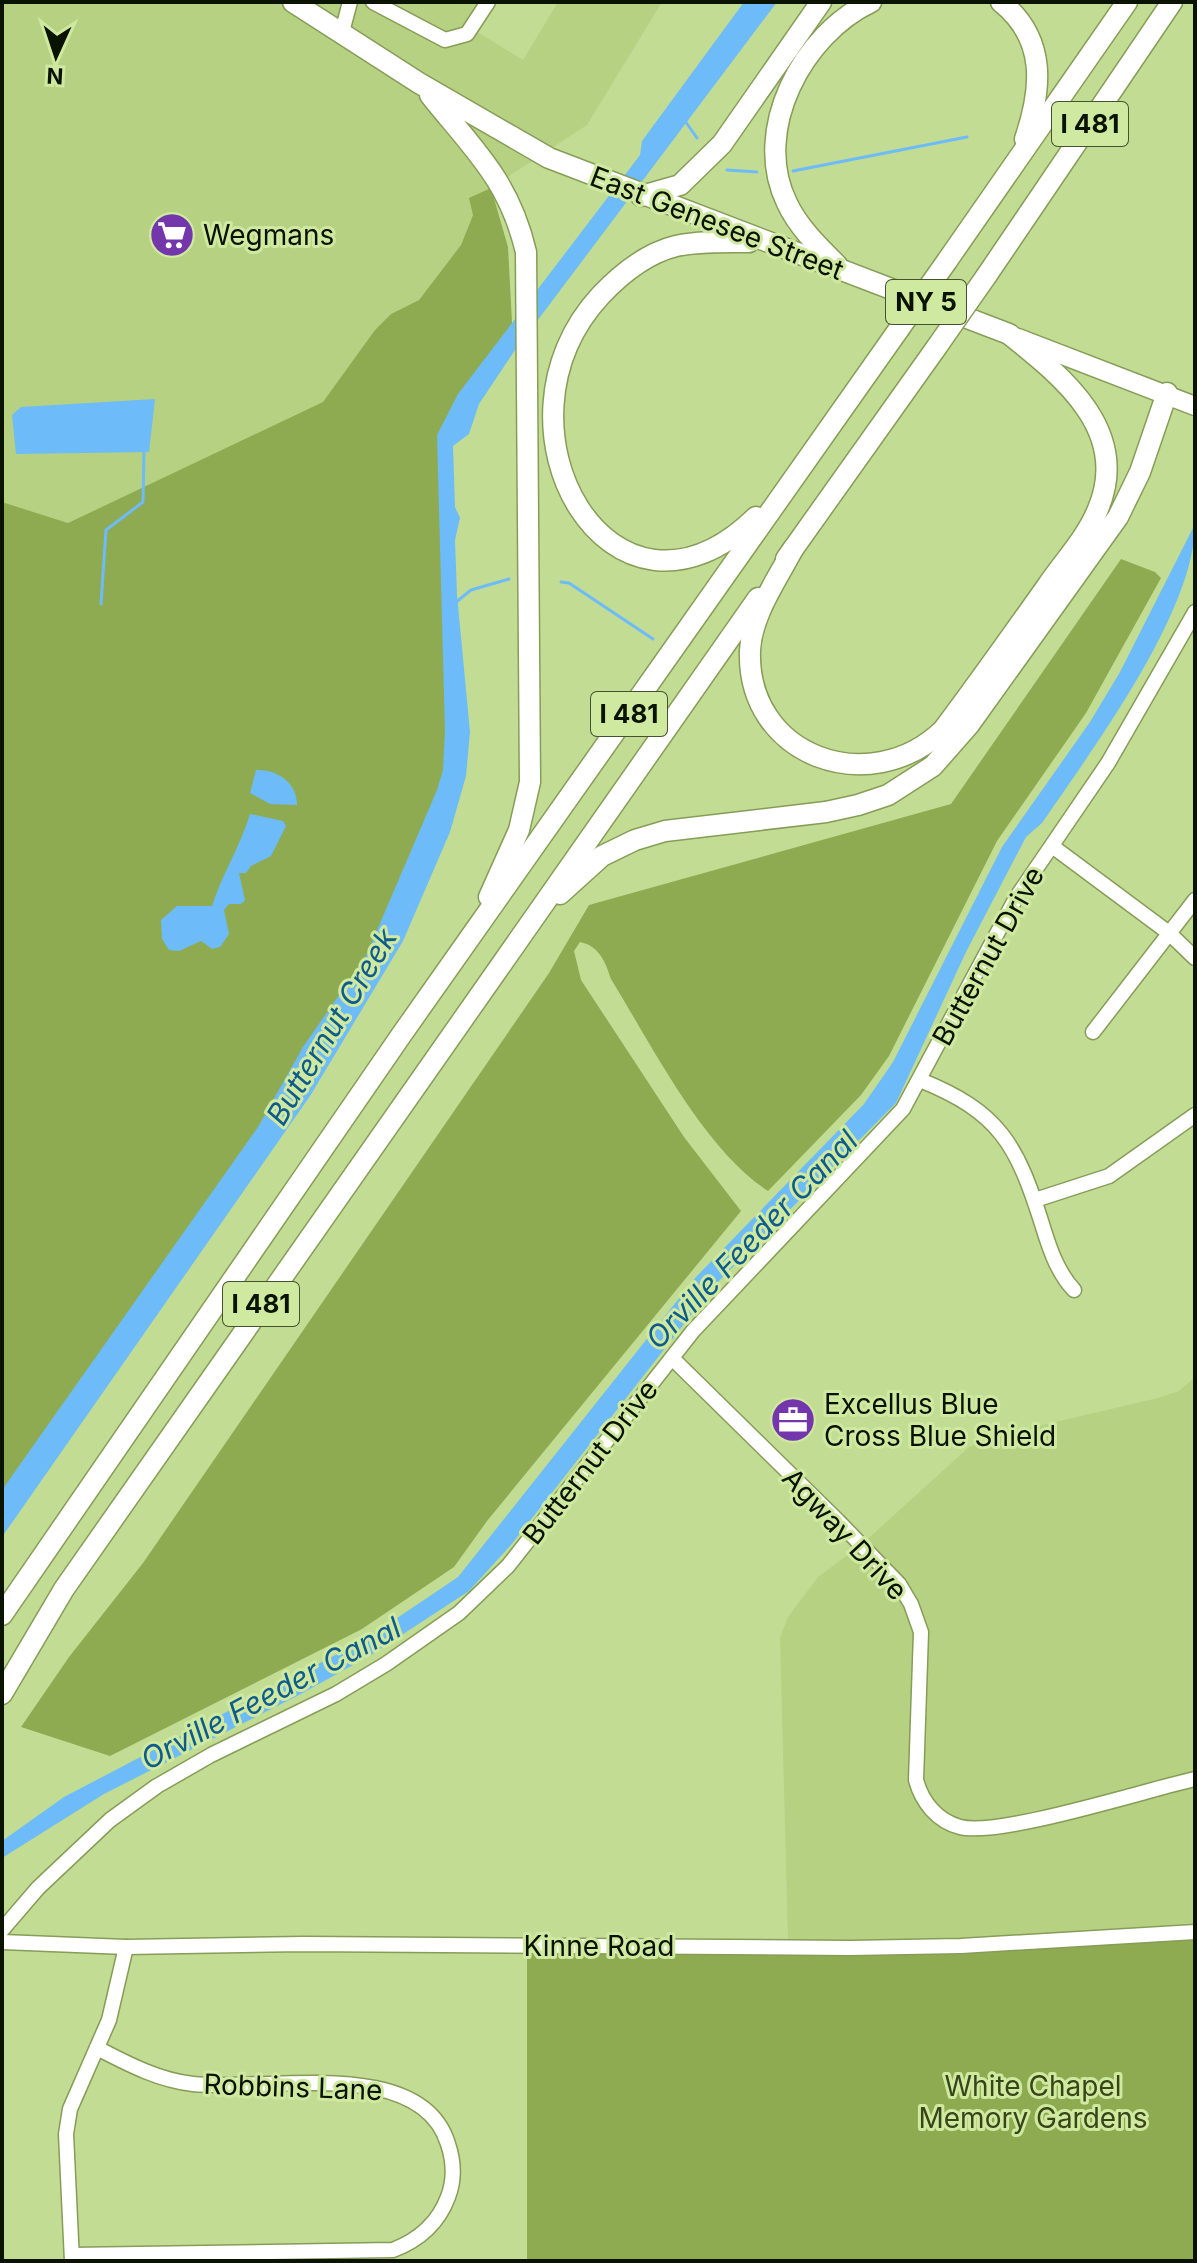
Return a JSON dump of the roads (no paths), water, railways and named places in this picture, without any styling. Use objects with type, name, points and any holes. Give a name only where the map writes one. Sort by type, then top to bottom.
[{"type":"highway","name":"East Genesee Street","points":[[293,2],[419,83],[549,158],[640,196],[1009,334]]},
{"type":"highway","points":[[640,196],[680,185],[722,144],[821,2]]},
{"type":"highway","points":[[843,270],[813,241],[787,205],[777,177],[776,134],[786,98],[807,58],[831,30],[871,2]]},
{"type":"highway","points":[[1001,2],[1028,33],[1038,63],[1036,106],[1016,164]]},
{"type":"highway","name":"I 481","points":[[2,1615],[216,1301],[1127,2]]},
{"type":"highway","name":"I 481","points":[[2,1694],[64,1589],[987,275],[1172,2]]},
{"type":"highway","points":[[419,83],[481,155],[507,194],[519,223],[527,264],[530,782],[512,850],[468,942]]},
{"type":"highway","points":[[764,243],[677,246],[633,266],[609,287],[583,316],[566,350],[553,410],[554,440],[566,489],[588,524],[619,546],[655,558],[684,558],[713,550],[743,530],[788,486]]},
{"type":"highway","points":[[793,549],[752,633],[752,676],[766,714],[790,741],[836,764],[874,766],[913,754],[931,741],[954,715],[1083,536],[1103,497],[1107,466],[1104,445],[1085,403],[1065,380],[1009,334]]},
{"type":"highway","points":[[531,922],[602,856],[635,840],[665,831],[826,812],[858,805],[888,795],[933,766],[969,725],[1118,517],[1140,472],[1167,393]]},
{"type":"main road","name":"East Genesee Street","points":[[1009,334],[1195,406]]},
{"type":"main road","name":"East Genesee Street","points":[[1167,393],[1195,399]]},
{"type":"street","points":[[342,32],[350,2]]},
{"type":"street","points":[[373,2],[445,40],[467,34],[488,2]]},
{"type":"street","name":"Butternut Drive","points":[[2,1930],[80,1847],[157,1786],[211,1755],[336,1694],[459,1613],[486,1590],[557,1508],[672,1358],[730,1289],[891,1125],[920,1080],[985,950],[1108,763],[1195,612]]},
{"type":"street","points":[[1052,846],[1169,933],[1195,958]]},
{"type":"street","points":[[1093,1032],[1195,900]]},
{"type":"street","points":[[920,1080],[975,1107],[1000,1130],[1024,1172],[1062,1275],[1074,1290]]},
{"type":"street","points":[[1035,1200],[1109,1176],[1195,1115]]},
{"type":"street","name":"Agway Drive","points":[[672,1358],[838,1521],[899,1584],[911,1604],[921,1632],[916,1780],[921,1796],[942,1819],[961,1827],[999,1826],[1195,1779]]},
{"type":"street","name":"Kinne Road","points":[[2,1942],[126,1947],[304,1944],[850,1948],[961,1946],[1195,1932]]},
{"type":"street","points":[[72,2258],[66,2134],[70,2109],[97,2048],[119,1985],[126,1947]]},
{"type":"street","name":"Robbins Lane","points":[[72,2258],[393,2250],[426,2231],[440,2215],[453,2175],[453,2158],[435,2116],[399,2092],[345,2085],[193,2084],[165,2079],[97,2048]]},
{"type":"water","name":"Butternut Creek","points":[[744,2],[777,2],[513,353],[479,404],[469,434],[453,446],[455,507],[460,518],[455,540],[457,595],[470,732],[466,776],[450,832],[403,941],[310,1096],[2,1537],[2,1490],[258,1127],[303,1047],[366,956],[437,790],[443,770],[445,731],[437,435],[458,394],[640,155],[642,141]]},
{"type":"water","points":[[155,399],[149,452],[16,454],[12,415],[21,407]]},
{"type":"water","name":"Orville Feeder Canal","points":[[1195,524],[1190,559],[1178,598],[1160,638],[1087,758],[1042,823],[1026,837],[966,952],[896,1103],[713,1287],[511,1545],[469,1591],[371,1655],[104,1794],[2,1858],[2,1841],[64,1797],[366,1639],[458,1577],[696,1277],[864,1104],[893,1062],[1002,847],[1090,722],[1120,672]]},
{"type":"water","points":[[256,770],[284,778],[293,790],[297,805],[270,804],[250,793]]},
{"type":"water","points":[[250,814],[283,821],[286,826],[271,856],[251,866],[246,873],[239,873],[245,900],[241,904],[229,904],[224,910],[229,934],[220,947],[212,949],[201,941],[179,951],[169,950],[162,939],[161,920],[177,906],[212,906]]},
{"type":"waterway","points":[[683,118],[697,138]]},
{"type":"waterway","points":[[793,171],[967,137]]},
{"type":"waterway","points":[[727,170],[757,172]]},
{"type":"waterway","points":[[101,604],[106,530],[143,502],[144,452]]},
{"type":"waterway","points":[[455,603],[471,590],[509,579]]},
{"type":"waterway","points":[[561,582],[569,583],[653,639]]},
{"type":"place","name":"Wegmans","points":[[172,235]]},
{"type":"place","name":"Excellus Blue Cross Blue Shield","points":[[793,1420]]},
{"type":"park label","name":"White Chapel Memory Gardens","points":[[1033,2102]]}]
